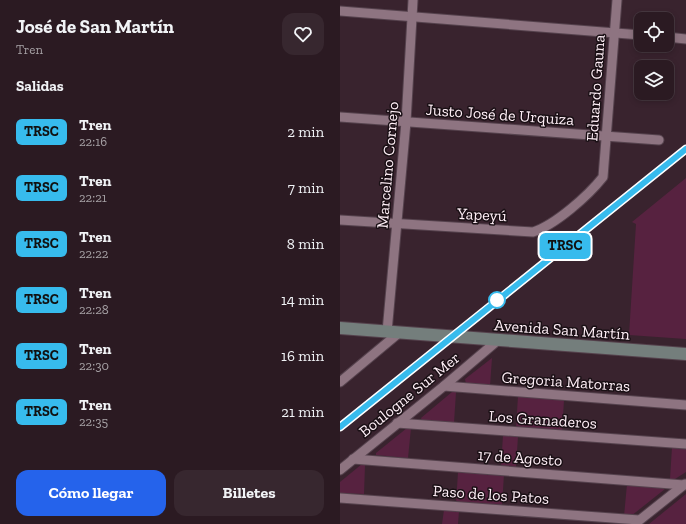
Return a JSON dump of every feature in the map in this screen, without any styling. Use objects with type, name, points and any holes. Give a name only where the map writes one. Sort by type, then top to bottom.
[{"type":"main road","name":"Avenida San Martín","points":[[340,328],[686,354]]},
{"type":"street","name":"Marcelino Cornejo","points":[[386,332],[406,122],[413,0]]},
{"type":"street","name":"Eduardo Gauna","points":[[603,177],[617,0]]},
{"type":"street","points":[[340,11],[412,18],[634,34]]},
{"type":"street","points":[[674,38],[686,39]]},
{"type":"street","name":"Justo José de Urquiza","points":[[340,117],[659,140]]},
{"type":"street","name":"Yapeyú","points":[[340,220],[397,225],[533,232],[544,228],[593,190],[603,177]]},
{"type":"street","points":[[340,382],[400,332]]},
{"type":"street","name":"Boulogne Sur Mer","points":[[340,470],[497,341]]},
{"type":"street","name":"Gregoria Matorras","points":[[444,386],[686,405]]},
{"type":"street","name":"Los Granaderos","points":[[397,423],[686,444]]},
{"type":"street","name":"17 de Agosto","points":[[353,459],[685,484]]},
{"type":"street","points":[[637,522],[685,484]]},
{"type":"street","name":"Paso de los Patos","points":[[340,498],[637,522]]},
{"type":"shaded area","points":[[686,178],[686,339],[629,335],[636,224],[632,222]]},
{"type":"shaded area","points":[[492,358],[490,386],[466,384],[465,379]]},
{"type":"shaded area","points":[[452,392],[456,392],[454,423],[422,421],[421,418]]},
{"type":"shaded area","points":[[518,396],[564,400],[562,432],[516,428]]},
{"type":"shaded area","points":[[407,428],[411,428],[408,458],[376,455],[376,453]]},
{"type":"shaded area","points":[[503,435],[518,436],[516,468],[501,467]]},
{"type":"shaded area","points":[[672,447],[686,448],[686,472],[675,479],[670,479]]},
{"type":"shaded area","points":[[362,464],[365,465],[364,494],[340,493],[340,482]]},
{"type":"shaded area","points":[[458,472],[504,474],[502,506],[456,504]]},
{"type":"shaded area","points":[[627,484],[664,486],[665,489],[631,516],[624,516]]},
{"type":"shaded area","points":[[686,494],[686,524],[649,524]]},
{"type":"shaded area","points":[[444,510],[459,511],[458,524],[442,524]]},
{"type":"railway","points":[[340,427],[686,149]]},
{"type":"train","name":"TRSC","points":[[340,427],[686,149]]}]
